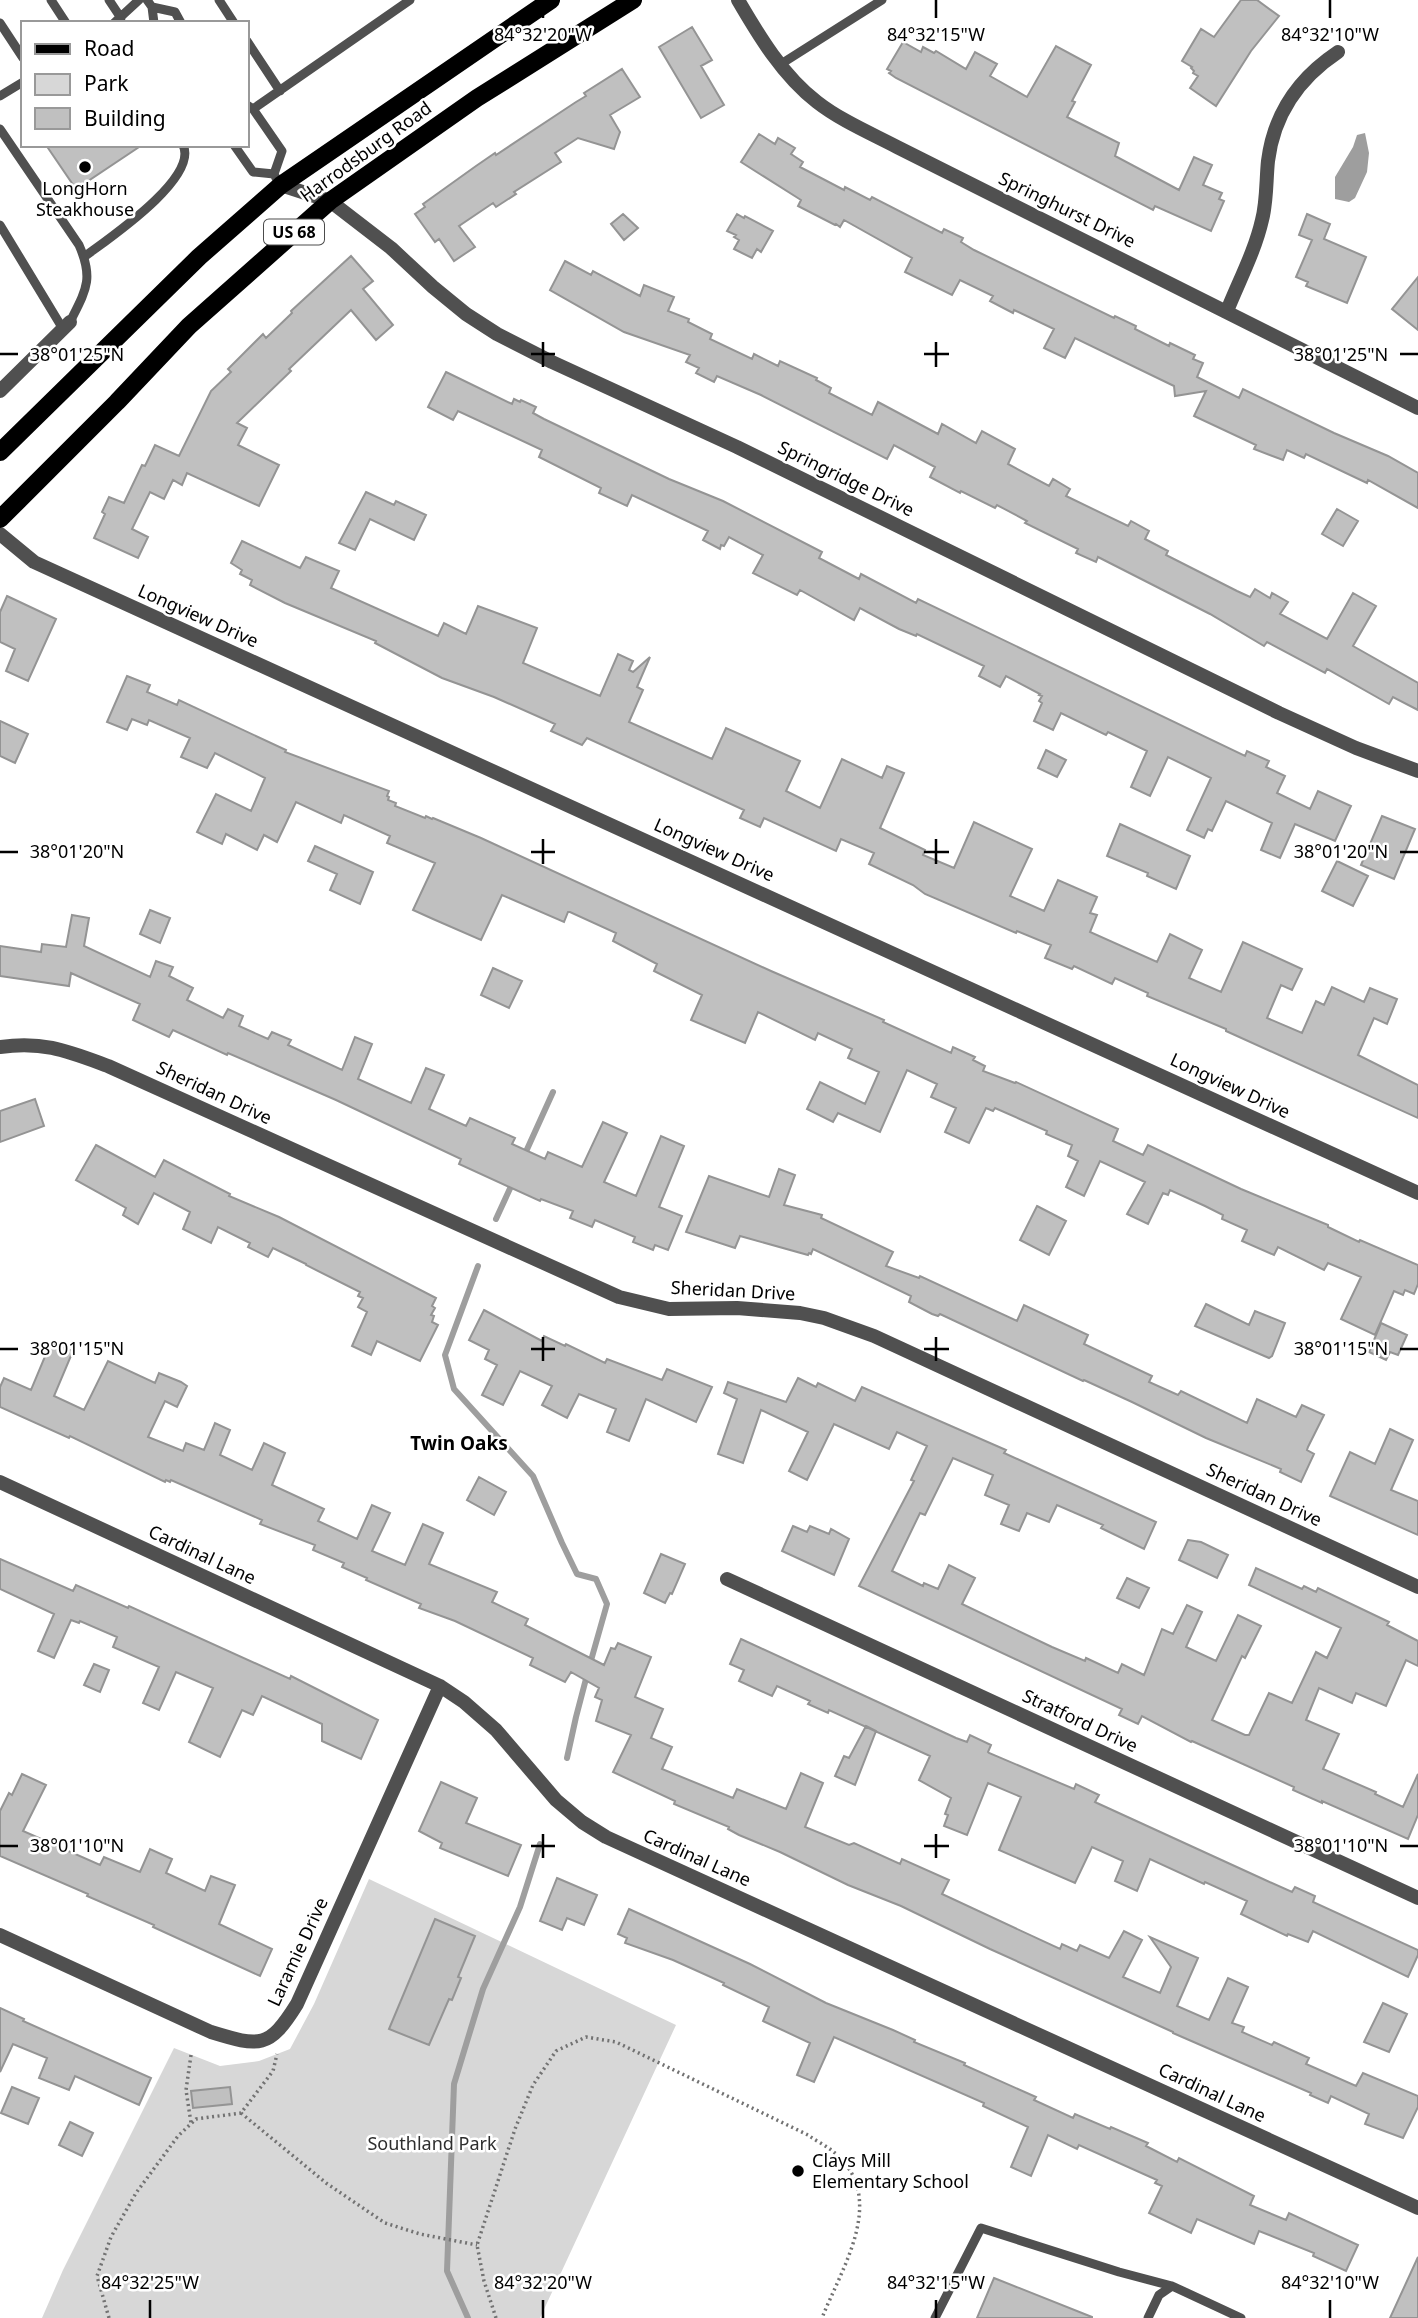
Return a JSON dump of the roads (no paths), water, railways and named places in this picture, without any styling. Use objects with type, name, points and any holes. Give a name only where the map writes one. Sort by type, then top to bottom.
[{"type":"main road","name":"Harrodsburg Road","points":[[0,452],[278,180],[551,0]]},
{"type":"main road","name":"Harrodsburg Road","points":[[0,519],[117,402],[188,326],[330,201],[477,98],[633,0]]},
{"type":"street","name":"Springhurst Drive","points":[[738,0],[781,64],[818,103],[897,147],[1418,408]]},
{"type":"street","points":[[1227,311],[1263,218],[1268,158],[1283,109],[1296,88],[1338,52]]},
{"type":"street","name":"Springridge Drive","points":[[278,180],[330,201],[391,248],[433,288],[497,334],[737,447],[1279,713],[1356,748],[1418,771]]},
{"type":"street","points":[[0,391],[66,325]]},
{"type":"street","name":"Longview Drive","points":[[0,534],[34,562],[1418,1193]]},
{"type":"street","name":"Sheridan Drive","points":[[0,1047],[40,1044],[108,1066],[619,1297],[669,1309],[737,1308],[800,1313],[824,1318],[874,1336],[1418,1587]]},
{"type":"street","name":"Cardinal Lane","points":[[0,1482],[440,1686],[464,1702],[496,1730],[556,1800],[582,1822],[606,1837],[1418,2208]]},
{"type":"street","name":"Stratford Drive","points":[[727,1579],[1418,1898]]},
{"type":"street","name":"Laramie Drive","points":[[0,1935],[211,2032],[247,2042],[269,2039],[282,2028],[297,2004],[440,1686]]},
{"type":"lane","points":[[51,0],[65,21]]},
{"type":"lane","points":[[109,0],[117,20],[139,0]]},
{"type":"lane","points":[[219,0],[233,21]]},
{"type":"lane","points":[[235,147],[253,172],[278,180],[282,151],[250,107],[280,91],[410,0]]},
{"type":"lane","points":[[781,64],[882,0]]},
{"type":"lane","points":[[150,4],[175,12],[180,21]]},
{"type":"lane","points":[[0,23],[21,55]]},
{"type":"lane","points":[[248,43],[280,91]]},
{"type":"lane","points":[[0,96],[21,83]]},
{"type":"lane","points":[[0,129],[79,244],[84,257],[88,287],[66,325],[0,225]]},
{"type":"lane","points":[[84,257],[171,186],[186,163],[184,147]]},
{"type":"lane","points":[[935,2318],[981,2228],[1172,2286],[1241,2318]]},
{"type":"lane","points":[[1148,2318],[1159,2295],[1172,2286]]},
{"type":"waterway","points":[[524,1156],[553,1092]]},
{"type":"waterway","points":[[496,1219],[513,1182]]},
{"type":"waterway","points":[[478,1266],[445,1355],[454,1389],[533,1476],[577,1574],[596,1579],[607,1604],[590,1664]]},
{"type":"waterway","points":[[567,1758],[587,1675]]},
{"type":"waterway","points":[[468,2318],[447,2271],[454,2084],[483,1989],[520,1907],[540,1844]]},
{"type":"place","name":"LongHorn Steakhouse","points":[[85,167]]},
{"type":"place","name":"Clays Mill Elementary School","points":[[798,2171]]},
{"type":"district","name":"Twin Oaks","points":[[459,1443]]},
{"type":"park label","name":"Southland Park","points":[[432,2144]]}]
